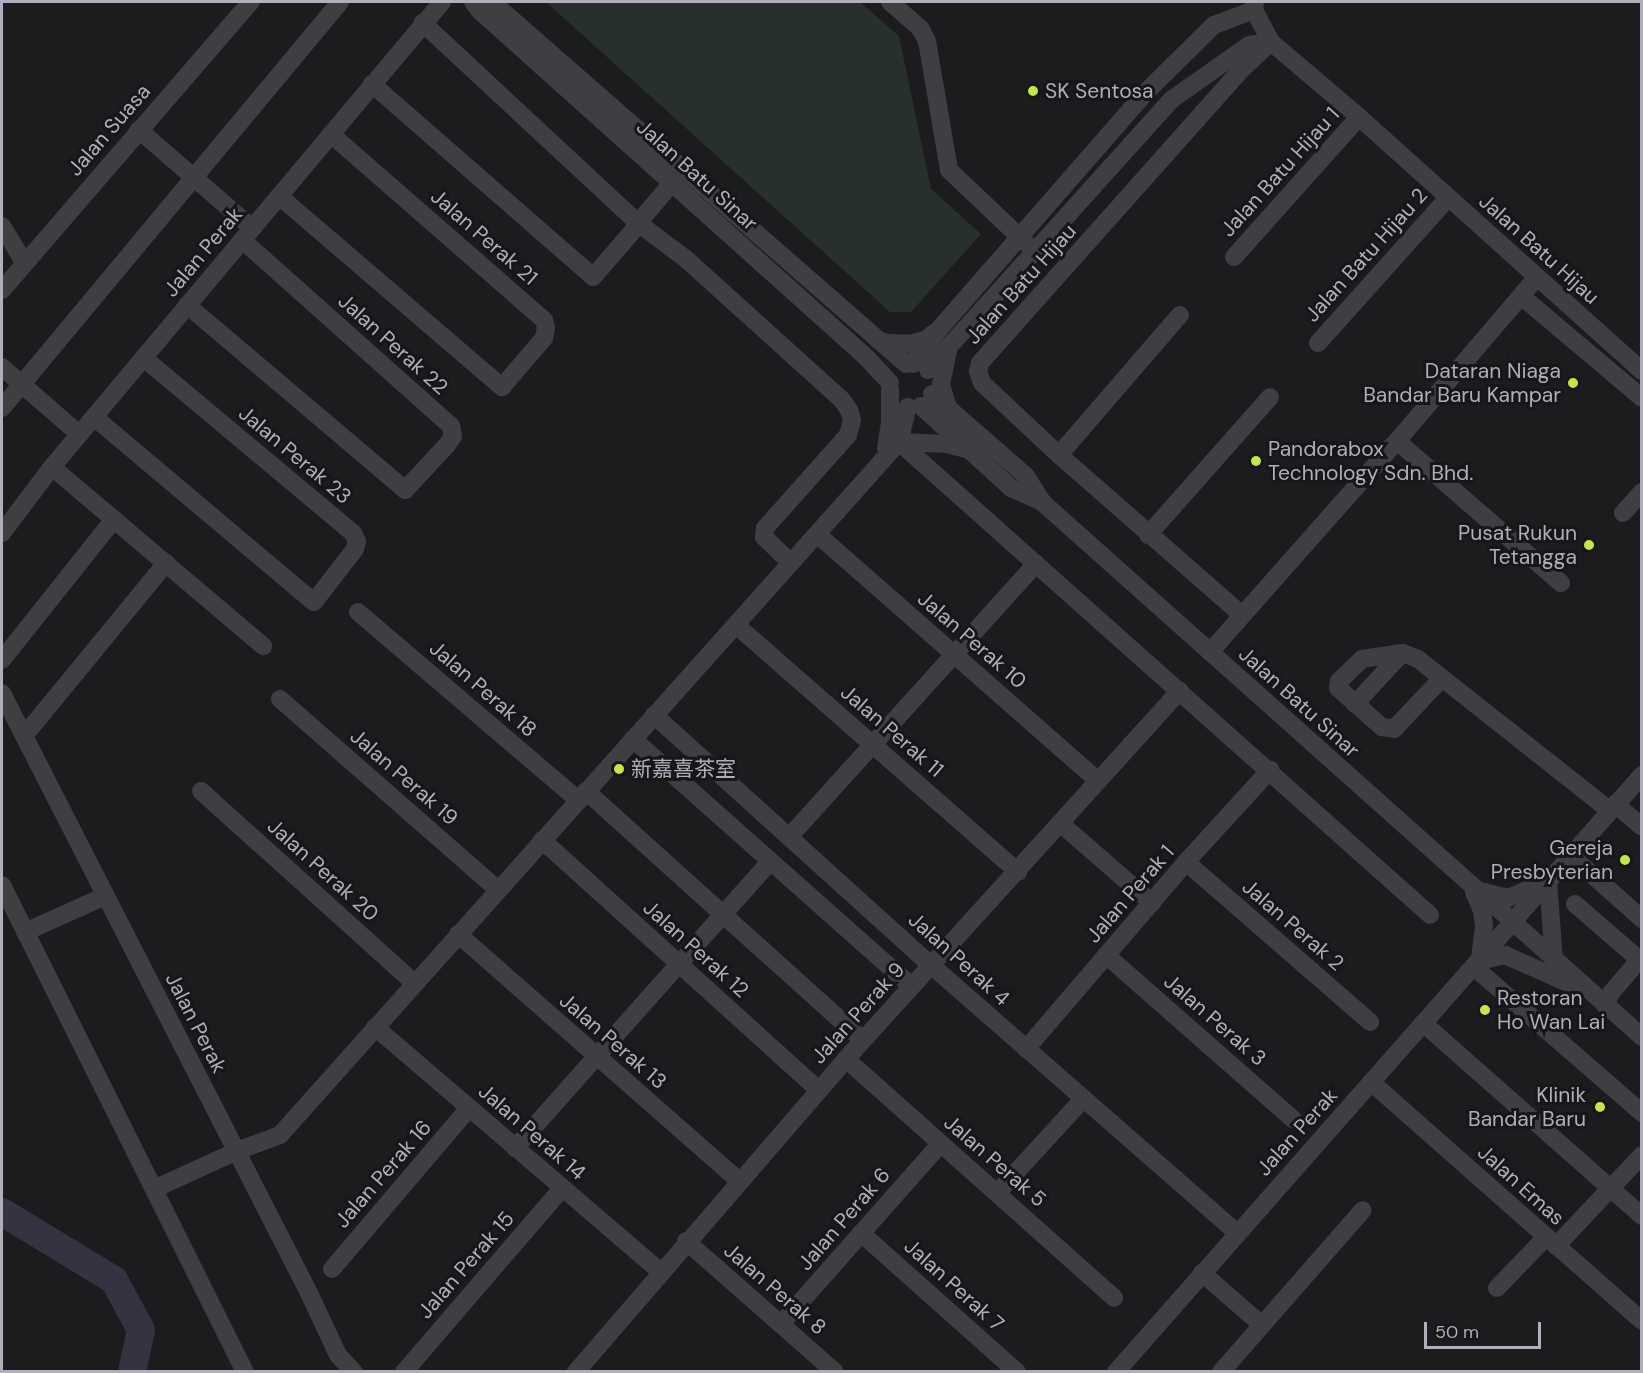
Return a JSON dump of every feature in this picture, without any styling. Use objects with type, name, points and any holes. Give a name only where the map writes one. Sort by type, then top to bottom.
[{"type":"street","name":"Jalan Suasa","points":[[2,290],[251,2]]},
{"type":"street","points":[[2,408],[340,2]]},
{"type":"street","name":"Jalan Perak","points":[[2,533],[79,434],[442,2]]},
{"type":"street","name":"Jalan Batu Sinar","points":[[473,2],[480,11],[866,357],[890,386]]},
{"type":"street","name":"Jalan Batu Sinar","points":[[492,2],[874,338],[916,366]]},
{"type":"street","points":[[890,2],[920,28],[927,41],[949,170],[1034,250]]},
{"type":"street","name":"Jalan Batu Hijau","points":[[916,366],[941,327],[1147,92],[1214,25],[1255,6],[1271,42],[1359,117],[1641,371]]},
{"type":"street","points":[[423,23],[638,223],[686,260],[842,400],[849,410],[852,420],[848,435],[765,528],[765,537],[791,563]]},
{"type":"street","name":"Jalan Batu Hijau","points":[[916,366],[949,346],[1171,100],[1249,45],[1271,42]]},
{"type":"street","name":"Jalan Batu Hijau","points":[[1242,615],[1059,456],[982,383],[978,371],[980,363],[1239,72],[1271,42]]},
{"type":"street","points":[[372,84],[593,277],[672,183]]},
{"type":"street","name":"Jalan Batu Hijau 1","points":[[1234,257],[1359,117]]},
{"type":"street","points":[[139,130],[194,178],[247,234]]},
{"type":"street","name":"Jalan Perak 21","points":[[279,196],[502,387],[544,338],[546,328],[544,320],[331,134]]},
{"type":"street","name":"Jalan Batu Hijau 2","points":[[1318,343],[1448,198]]},
{"type":"street","points":[[2,226],[24,262]]},
{"type":"street","name":"Jalan Perak 22","points":[[187,305],[405,490],[453,436],[451,426],[247,234]]},
{"type":"street","points":[[1210,652],[1397,441],[1536,278]]},
{"type":"street","points":[[1521,296],[1641,398]]},
{"type":"street","points":[[1059,456],[1180,315]]},
{"type":"street","points":[[874,338],[887,343],[910,344],[927,339],[941,327]]},
{"type":"street","points":[[948,408],[941,384],[949,346]]},
{"type":"street","name":"Jalan Perak 23","points":[[94,417],[314,602],[355,549],[357,542],[353,533],[144,358]]},
{"type":"street","points":[[154,1189],[237,1151],[280,1135],[414,983],[736,625],[791,563],[884,459],[899,442],[920,402],[934,384],[916,366],[895,371],[890,386],[890,423],[884,459]]},
{"type":"street","points":[[2,367],[79,434]]},
{"type":"street","points":[[890,386],[896,400],[920,402],[1011,488],[1042,502]]},
{"type":"street","points":[[1148,535],[1270,397]]},
{"type":"street","name":"Jalan Batu Sinar","points":[[920,402],[948,408],[1026,476],[1042,502],[1641,1037]]},
{"type":"street","points":[[1397,441],[1561,583]]},
{"type":"street","points":[[899,442],[947,444],[969,450]]},
{"type":"street","points":[[899,442],[1270,770],[1430,915]]},
{"type":"street","points":[[52,467],[263,646]]},
{"type":"street","points":[[1623,513],[1641,492]]},
{"type":"street","points":[[2,660],[114,519]]},
{"type":"street","name":"Jalan Perak 10","points":[[817,534],[1098,781]]},
{"type":"street","points":[[24,736],[166,563]]},
{"type":"street","points":[[790,836],[1036,564]]},
{"type":"street","name":"Jalan Perak 18","points":[[358,612],[724,914],[863,1040]]},
{"type":"street","name":"Jalan Perak 11","points":[[736,625],[1018,872]]},
{"type":"street","points":[[1442,678],[1394,729],[1382,727],[1338,688],[1339,681],[1362,659],[1402,653],[1418,659],[1641,827]]},
{"type":"street","points":[[1355,704],[1402,653]]},
{"type":"street","name":"Jalan Perak 9","points":[[576,1371],[660,1271],[846,1059],[1180,691]]},
{"type":"street","name":"Jalan Perak","points":[[2,693],[237,1151],[338,1355],[354,1371]]},
{"type":"street","name":"Jalan Perak 19","points":[[280,699],[498,890]]},
{"type":"street","name":"Jalan Perak 4","points":[[654,715],[931,965],[1237,1233]]},
{"type":"street","points":[[633,739],[911,986]]},
{"type":"street","name":"Jalan Perak 1","points":[[1026,1049],[1186,862],[1270,770]]},
{"type":"street","name":"Jalan Perak","points":[[1116,1371],[1477,964],[1641,774]]},
{"type":"street","name":"Jalan Perak 20","points":[[201,791],[414,983]]},
{"type":"street","points":[[1060,823],[1152,903]]},
{"type":"street","name":"Jalan Perak 12","points":[[542,840],[819,1090]]},
{"type":"street","points":[[1570,855],[1641,919]]},
{"type":"street","points":[[515,1148],[770,862]]},
{"type":"street","name":"Jalan Perak 2","points":[[1186,862],[1370,1022]]},
{"type":"street","points":[[1472,888],[1508,898],[1548,880],[1554,960]]},
{"type":"street","points":[[2,885],[245,1371]]},
{"type":"street","points":[[1472,888],[1482,911],[1484,926],[1477,964]]},
{"type":"street","points":[[25,932],[105,896]]},
{"type":"street","points":[[1477,964],[1505,955],[1599,1000],[1611,993],[1640,961],[1575,904]]},
{"type":"street","name":"Jalan Perak 13","points":[[458,934],[739,1181]]},
{"type":"street","name":"Jalan Perak 3","points":[[1106,955],[1293,1119]]},
{"type":"street","points":[[1477,964],[1641,1113]]},
{"type":"street","points":[[1423,1023],[1641,1216]]},
{"type":"street","name":"Jalan Perak 14","points":[[375,1027],[660,1271]]},
{"type":"street","name":"Jalan Perak 5","points":[[846,1059],[1114,1298]]},
{"type":"street","name":"Jalan Emas","points":[[1371,1082],[1641,1322]]},
{"type":"street","points":[[997,1193],[1083,1099]]},
{"type":"street","name":"Jalan Perak 16","points":[[332,1269],[469,1108]]},
{"type":"street","name":"Jalan Perak 6","points":[[781,1324],[940,1144]]},
{"type":"street","points":[[1497,1288],[1610,1188],[1641,1155]]},
{"type":"street","name":"Jalan Perak 15","points":[[404,1371],[562,1188]]},
{"type":"street","points":[[1221,1371],[1363,1210]]},
{"type":"street","name":"Jalan Perak 7","points":[[861,1233],[1017,1371]]},
{"type":"street","name":"Jalan Perak 8","points":[[686,1241],[835,1371]]},
{"type":"street","points":[[1202,1273],[1262,1325]]},
{"type":"shaded area","points":[[546,2],[860,2],[899,36],[931,189],[981,234],[911,312],[890,312]]},
{"type":"waterway","points":[[2,1212],[114,1280],[141,1330],[132,1372]]},
{"type":"place","name":"SK Sentosa","points":[[1033,91]]},
{"type":"place","name":"Dataran Niaga Bandar Baru Kampar","points":[[1573,383]]},
{"type":"place","name":"Pandorabox Technology Sdn. Bhd.","points":[[1256,461]]},
{"type":"place","name":"Pusat Rukun Tetangga","points":[[1589,545]]},
{"type":"place","name":"新嘉喜茶室","points":[[619,769]]},
{"type":"place","name":"Gereja Presbyterian","points":[[1625,860]]},
{"type":"place","name":"Restoran Ho Wan Lai","points":[[1485,1010]]},
{"type":"place","name":"Klinik Bandar Baru","points":[[1600,1107]]}]
